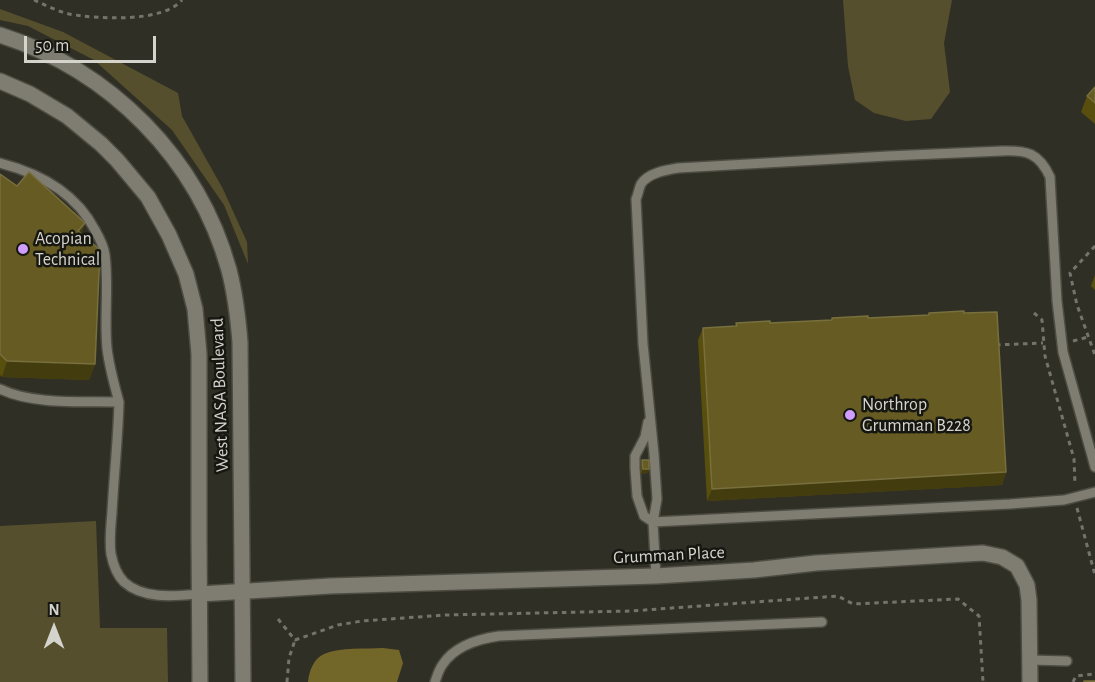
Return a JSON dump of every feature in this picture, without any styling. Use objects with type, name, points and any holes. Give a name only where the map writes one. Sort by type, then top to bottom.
[{"type":"main road","name":"West NASA Boulevard","points":[[0,35],[69,64],[107,90],[139,118],[182,171],[212,224],[228,267],[240,332],[243,682]]},
{"type":"main road","name":"West NASA Boulevard","points":[[0,81],[30,93],[67,116],[101,144],[148,196],[186,274],[195,309],[199,354],[201,682]]},
{"type":"main road","name":"Grumman Place","points":[[200,594],[340,586],[656,576],[972,553],[994,555],[1009,560],[1017,566],[1028,585],[1030,682]]},
{"type":"lane","points":[[656,576],[652,522],[657,499],[643,344],[636,199],[641,183],[663,171],[678,168],[888,156],[1020,151],[1034,156],[1045,164],[1050,177],[1062,342],[1095,467]]},
{"type":"lane","points":[[0,163],[33,173],[72,199],[90,219],[105,253],[107,347],[118,402],[118,441],[111,544],[113,562],[118,574],[130,586],[146,592],[164,596],[200,594]]},
{"type":"lane","points":[[0,389],[17,396],[40,400],[118,402]]},
{"type":"lane","points":[[650,417],[645,437],[636,456],[635,468],[637,496],[644,516],[652,522],[1010,504],[1064,500],[1095,492]]},
{"type":"lane","points":[[435,682],[448,657],[466,645],[486,638],[822,622]]},
{"type":"lane","points":[[1030,660],[1066,661]]},
{"type":"path","points":[[34,0],[67,13],[107,18],[146,16],[177,6],[182,0]]},
{"type":"path","points":[[1095,246],[1070,273],[1077,305],[1095,355]]},
{"type":"path","points":[[1034,313],[1042,320],[1045,356],[1074,459],[1075,486]]},
{"type":"path","points":[[1071,342],[1088,337]]},
{"type":"path","points":[[994,345],[1053,342]]},
{"type":"path","points":[[1077,507],[1095,575]]},
{"type":"path","points":[[295,640],[338,625],[445,615],[631,611],[838,596],[853,604],[958,599],[979,616],[983,682]]},
{"type":"path","points":[[278,619],[295,640]]},
{"type":"path","points":[[287,682],[289,658],[295,640]]},
{"type":"path","points":[[1073,682],[1076,676],[1095,675]]},
{"type":"shaded area","points":[[843,0],[952,0],[944,43],[950,92],[931,119],[906,121],[874,113],[855,100],[848,66]]},
{"type":"shaded area","points":[[0,9],[63,32],[178,93],[182,116],[223,189],[247,242],[248,264],[224,205],[172,130],[94,60],[28,26],[0,20]]},
{"type":"shaded area","points":[[96,521],[100,628],[167,628],[168,682],[0,682],[0,526]]},
{"type":"shaded area","points":[[345,649],[399,650],[403,663],[397,682],[308,682],[313,665],[324,654]]},
{"type":"building","points":[[1095,87],[1095,103],[1087,96]]},
{"type":"building","points":[[29,172],[85,223],[78,231],[100,250],[95,364],[7,361],[0,354],[0,174],[17,186]]},
{"type":"building","name":"Northrop Grumman B228","points":[[964,311],[964,313],[997,312],[1006,472],[712,489],[703,328],[737,326],[736,323],[929,315],[929,313]]},
{"type":"building","points":[[642,460],[649,460],[649,469],[643,469]]},
{"type":"place","name":"Acopian Technical","points":[[23,249]]},
{"type":"place","name":"Northrop Grumman B228","points":[[850,415]]}]
